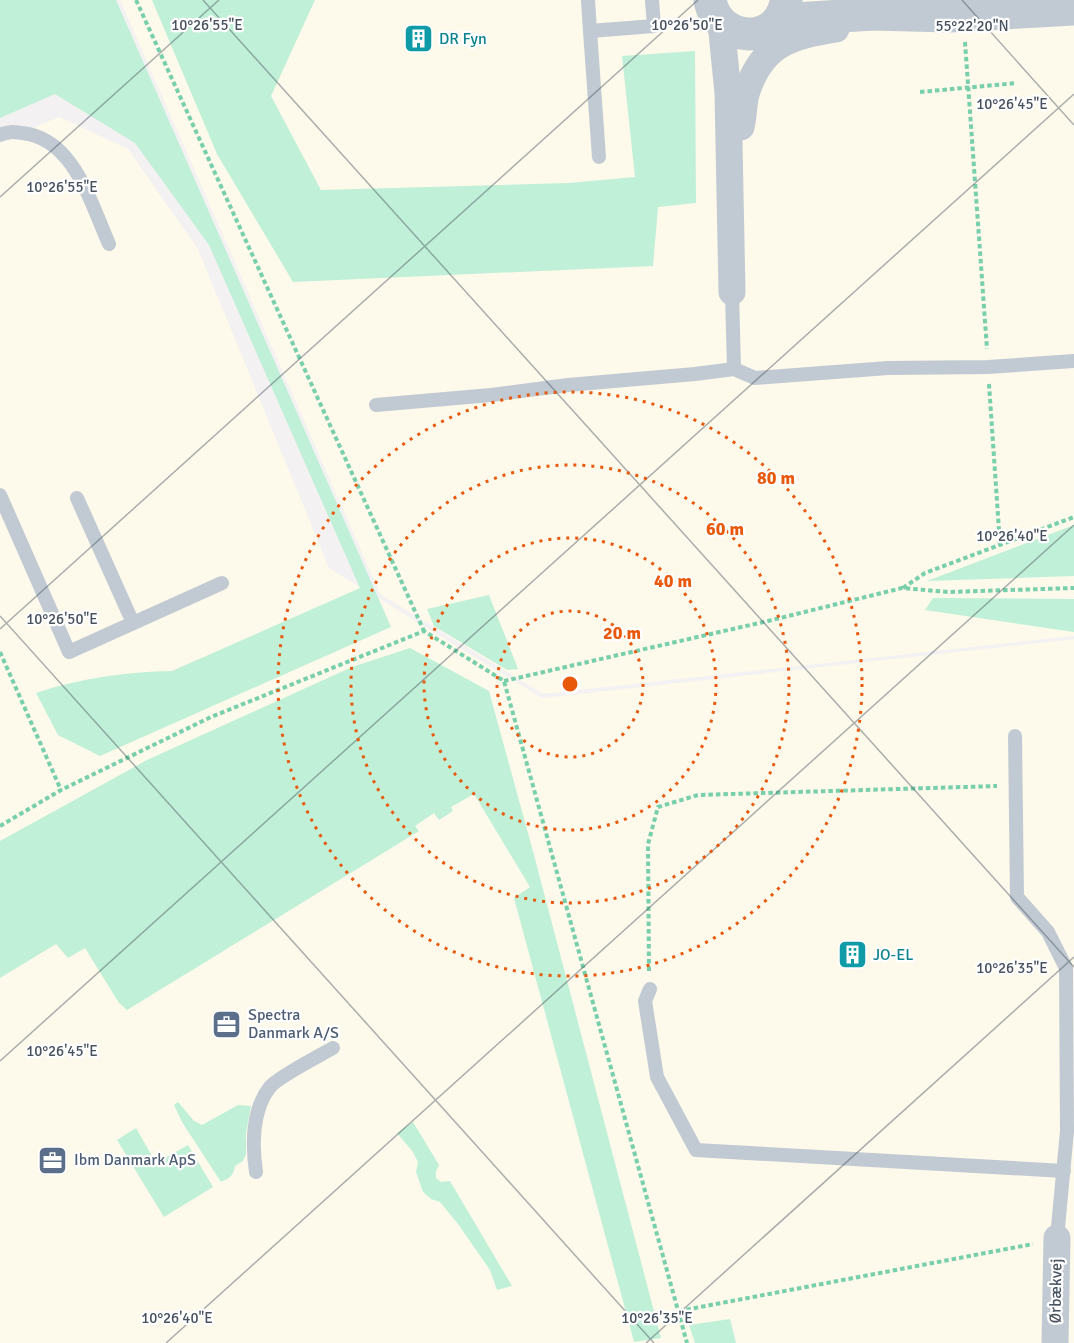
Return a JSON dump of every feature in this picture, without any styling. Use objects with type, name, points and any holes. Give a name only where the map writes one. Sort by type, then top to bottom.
[{"type":"street","points":[[729,156],[742,124],[746,92],[762,62],[787,40],[803,34],[843,28],[868,14],[924,0]]},
{"type":"street","points":[[716,12],[732,30],[743,34],[755,34],[777,17],[868,14],[949,16],[1074,9]]},
{"type":"street","points":[[716,12],[728,93],[732,292]]},
{"type":"street","points":[[728,93],[748,50],[777,17]]},
{"type":"street","name":"Ørbækvej","points":[[1057,1238],[1062,1330]]},
{"type":"lane","points":[[588,0],[599,158]]},
{"type":"lane","points":[[590,31],[654,26],[652,0]]},
{"type":"lane","points":[[0,135],[8,132],[33,134],[55,145],[73,166],[109,244]]},
{"type":"lane","points":[[732,292],[734,369]]},
{"type":"lane","points":[[376,405],[734,369],[755,378],[888,368],[988,367],[1074,361]]},
{"type":"lane","points":[[0,495],[69,652],[222,583]]},
{"type":"lane","points":[[76,498],[133,623]]},
{"type":"lane","points":[[1014,736],[1017,897],[1048,932],[1066,968],[1067,1131],[1057,1238]]},
{"type":"lane","points":[[650,988],[645,1001],[657,1077],[696,1150],[1064,1171]]},
{"type":"lane","points":[[256,1172],[253,1148],[255,1126],[259,1110],[271,1085],[333,1048]]},
{"type":"path","points":[[136,0],[424,632],[504,681],[687,1343]]},
{"type":"path","points":[[965,37],[1000,544]]},
{"type":"path","points":[[920,92],[1017,83]]},
{"type":"path","points":[[902,588],[925,573],[1074,517]]},
{"type":"path","points":[[504,681],[902,588],[948,592],[1074,588]]},
{"type":"path","points":[[0,826],[61,790],[211,717],[424,632]]},
{"type":"path","points":[[0,652],[61,790]]},
{"type":"path","points":[[650,988],[648,844],[658,807],[698,795],[1015,786]]},
{"type":"path","points":[[679,1311],[1010,1249],[1057,1238]]},
{"type":"shaded area","points":[[120,0],[1074,0],[1074,636],[543,694],[380,594]]},
{"type":"shaded area","points":[[59,117],[128,149],[198,249],[329,568],[542,698],[1074,639],[1074,1343],[0,1343],[0,142]]},
{"type":"green space","points":[[0,0],[116,0],[391,627],[100,756],[58,735],[36,693],[69,683],[103,677],[172,671],[360,588],[209,245],[135,143],[55,94],[0,118]]},
{"type":"green space","points":[[152,0],[315,0],[271,96],[321,190],[568,183],[635,177],[622,56],[695,51],[696,203],[658,207],[653,266],[293,282],[217,154]]},
{"type":"green space","points":[[1074,525],[1074,576],[927,581]]},
{"type":"green space","points":[[489,595],[518,669],[507,670],[434,626],[427,609]]},
{"type":"green space","points":[[933,598],[1074,599],[1074,632],[925,610]]},
{"type":"green space","points":[[410,648],[489,691],[661,1338],[634,1342],[514,898],[530,887],[474,794],[451,807],[453,811],[439,820],[434,813],[415,826],[419,831],[127,1010],[119,1003],[85,948],[68,958],[56,944],[0,978],[0,841],[147,760],[352,667]]},
{"type":"green space","points":[[178,1102],[194,1121],[202,1125],[238,1105],[251,1106],[246,1133],[246,1154],[243,1161],[235,1166],[227,1179],[221,1182],[182,1122],[174,1105]]},
{"type":"green space","points":[[413,1122],[439,1165],[436,1178],[441,1182],[450,1181],[512,1286],[497,1290],[490,1270],[458,1224],[440,1202],[431,1199],[423,1192],[416,1172],[418,1162],[413,1152],[397,1133]]},
{"type":"green space","points":[[136,1128],[156,1163],[188,1145],[213,1187],[164,1217],[117,1140]]},
{"type":"green space","points":[[730,1319],[736,1343],[695,1343],[689,1325]]},
{"type":"place","name":"DR Fyn","points":[[418,39]]},
{"type":"place","name":"JO-EL","points":[[852,955]]},
{"type":"place","name":"Spectra Danmark A/S","points":[[227,1024]]},
{"type":"place","name":"Ibm Danmark ApS","points":[[53,1160]]}]
